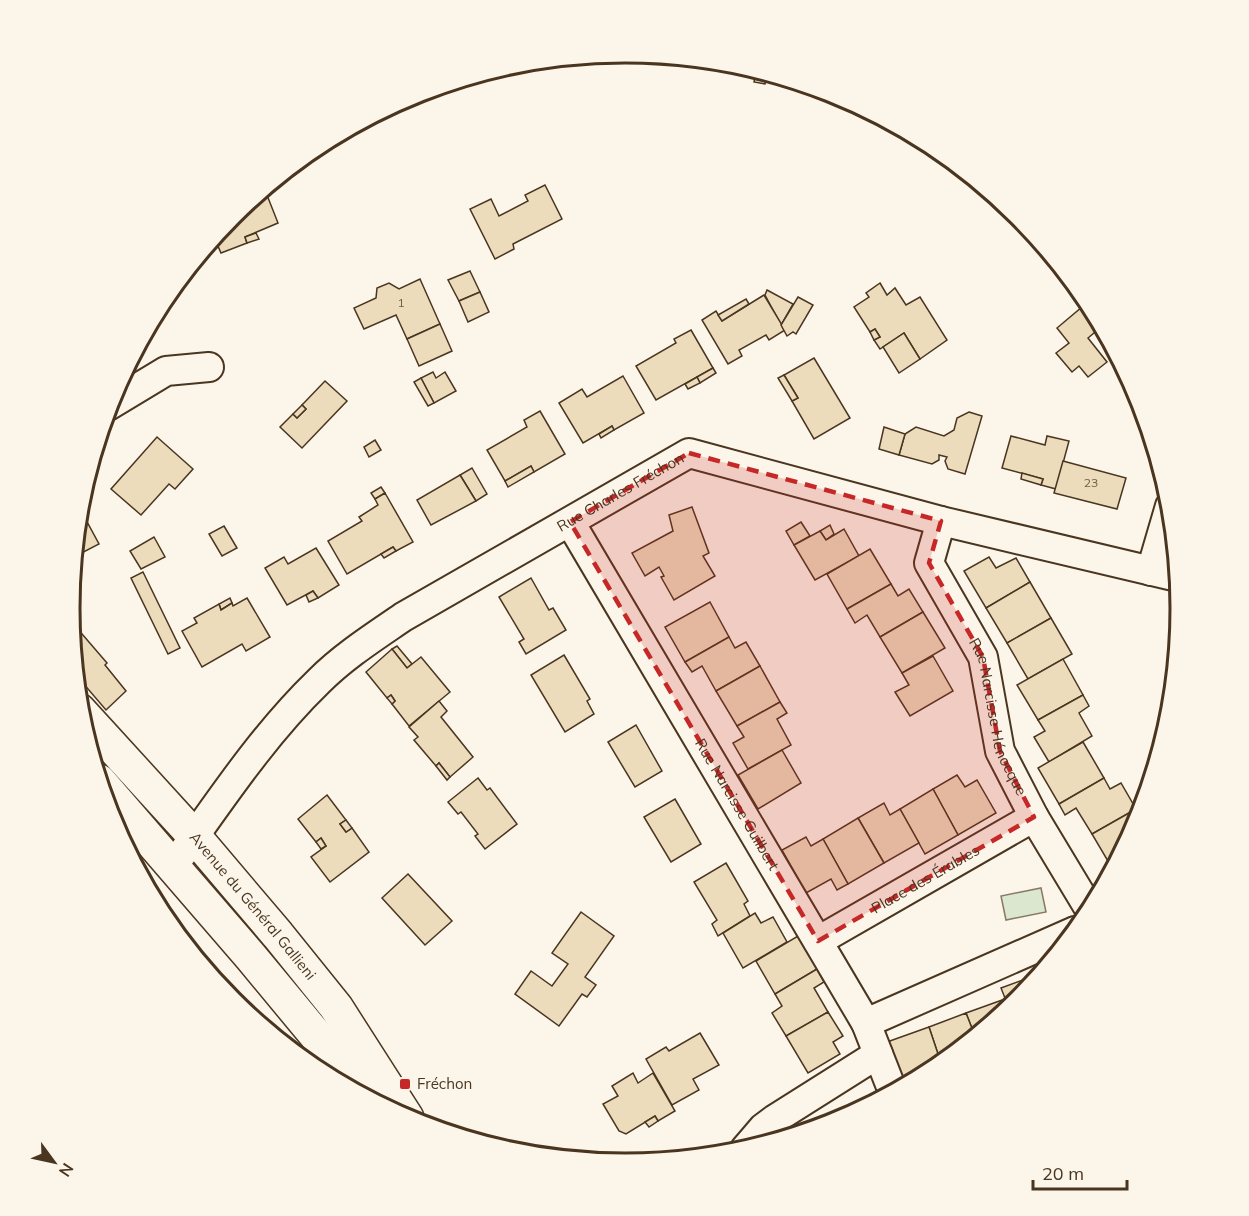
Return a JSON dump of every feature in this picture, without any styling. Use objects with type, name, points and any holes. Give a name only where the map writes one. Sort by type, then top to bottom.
[{"type":"street","points":[[122,398],[166,371],[209,367]]},
{"type":"street","name":"Rue Charles Fréchon","points":[[174,865],[276,726],[328,673],[362,645],[403,617],[689,453],[941,521],[1164,574],[1166,550]]},
{"type":"street","name":"Rue Narcisse Hénocque","points":[[941,521],[928,563],[982,657],[999,751],[1034,817],[1084,901]]},
{"type":"street","name":"Rue Narcisse Guilbert","points":[[570,522],[866,1023],[890,1084]]},
{"type":"street","name":"Avenue du Général Gallieni","points":[[92,725],[194,836],[278,935],[336,1008],[397,1103]]},
{"type":"street","points":[[113,797],[174,865],[351,1079]]},
{"type":"street","name":"Place des Érables","points":[[818,941],[1034,817]]},
{"type":"street","points":[[251,957],[278,935]]},
{"type":"street","points":[[866,1023],[1058,938]]},
{"type":"street","points":[[756,1137],[775,1119],[878,1054]]},
{"type":"highlighted area","points":[[689,453],[941,521],[929,563],[983,657],[1000,751],[1034,817],[818,941],[570,522]]},
{"type":"green space","points":[[1041,888],[1046,912],[1006,920],[1001,896]]},
{"type":"building","points":[[755,79],[765,82],[765,84],[754,82]]},
{"type":"building","points":[[545,185],[562,219],[513,244],[514,249],[495,259],[470,209],[491,199],[499,216],[528,201],[525,195]]},
{"type":"building","points":[[267,196],[278,223],[245,237],[247,243],[221,253],[218,246]]},
{"type":"building","points":[[256,233],[259,239],[247,243],[245,237]]},
{"type":"building","points":[[470,271],[480,292],[459,301],[448,280]]},
{"type":"building","points":[[420,279],[440,324],[407,339],[396,315],[364,329],[354,308],[376,298],[377,288],[389,283],[399,289]]},
{"type":"building","points":[[880,283],[887,295],[895,288],[906,305],[920,297],[947,340],[920,359],[904,333],[880,349],[874,340],[880,337],[875,329],[870,332],[854,307],[869,297],[866,293]]},
{"type":"building","points":[[767,290],[793,304],[781,325],[765,295]]},
{"type":"building","points":[[480,292],[489,312],[468,322],[459,301]]},
{"type":"building","points":[[764,295],[785,330],[769,340],[766,335],[739,350],[742,356],[728,364],[702,320],[716,311],[722,321]]},
{"type":"building","points":[[798,297],[813,305],[796,334],[793,332],[787,336],[781,325]]},
{"type":"building","points":[[746,299],[749,304],[722,321],[718,315]]},
{"type":"building","points":[[1080,309],[1094,333],[1088,338],[1107,362],[1088,377],[1079,366],[1072,372],[1056,353],[1069,343],[1057,328]]},
{"type":"building","points":[[440,324],[452,351],[419,366],[407,339]]},
{"type":"building","points":[[875,329],[880,337],[874,340],[870,332]]},
{"type":"building","points":[[691,330],[713,368],[656,400],[636,366],[676,343],[674,339]]},
{"type":"building","points":[[904,333],[920,359],[899,373],[883,347]]},
{"type":"building","points":[[814,358],[850,418],[814,439],[792,401],[798,398],[784,375]]},
{"type":"building","points":[[713,368],[716,373],[700,383],[697,377]]},
{"type":"building","points":[[433,372],[436,378],[445,372],[456,391],[434,403],[421,378]]},
{"type":"building","points":[[784,375],[798,398],[792,401],[778,378]]},
{"type":"building","points":[[623,376],[644,413],[614,430],[612,426],[583,443],[559,403],[582,389],[587,397]]},
{"type":"building","points":[[697,377],[700,383],[688,389],[685,384]]},
{"type":"building","points":[[421,378],[434,403],[428,406],[414,382]]},
{"type":"building","points":[[325,381],[347,401],[302,448],[280,427],[293,414],[297,418],[306,409],[302,405]]},
{"type":"building","points":[[302,405],[306,409],[297,418],[293,414]]},
{"type":"building","points":[[540,411],[565,454],[534,472],[531,466],[505,481],[487,450],[527,427],[524,420]]},
{"type":"building","points":[[969,412],[982,416],[965,474],[948,469],[945,461],[947,457],[939,455],[939,460],[932,464],[899,455],[905,434],[916,427],[944,436],[954,430],[957,418]]},
{"type":"building","points":[[612,426],[614,430],[601,438],[599,434]]},
{"type":"building","points":[[884,427],[905,434],[899,455],[879,449]]},
{"type":"building","points":[[1011,436],[1045,445],[1047,436],[1069,441],[1056,489],[1041,485],[1043,479],[1002,468]]},
{"type":"building","points":[[157,437],[193,469],[175,489],[169,484],[141,515],[111,489]]},
{"type":"building","points":[[375,440],[381,450],[369,457],[364,447]]},
{"type":"building","points":[[1063,461],[1126,478],[1117,509],[1054,493]]},
{"type":"building","points":[[531,466],[534,472],[508,487],[505,481]]},
{"type":"building","points":[[472,468],[487,494],[476,501],[460,475]]},
{"type":"building","points":[[1022,473],[1043,479],[1041,485],[1021,479]]},
{"type":"building","points":[[460,475],[476,501],[431,525],[417,500]]},
{"type":"building","points":[[381,487],[385,493],[375,499],[371,493]]},
{"type":"building","points":[[385,493],[413,542],[396,551],[393,547],[347,574],[328,541],[362,521],[359,517],[378,505],[375,499]]},
{"type":"building","points":[[692,507],[709,553],[703,556],[715,576],[674,600],[661,577],[664,576],[659,567],[645,576],[632,553],[673,531],[669,515]]},
{"type":"building","points":[[87,521],[99,544],[83,552]]},
{"type":"building","points":[[801,522],[810,536],[794,545],[786,531]]},
{"type":"building","points":[[830,525],[834,534],[826,540],[820,531]]},
{"type":"building","points":[[224,526],[237,548],[222,556],[209,534]]},
{"type":"building","points":[[844,529],[859,556],[815,580],[794,545],[820,531],[826,540]]},
{"type":"building","points":[[154,537],[165,557],[141,569],[130,551]]},
{"type":"building","points":[[393,547],[396,551],[384,558],[381,554]]},
{"type":"building","points":[[316,548],[339,585],[318,598],[313,591],[287,605],[265,568],[284,557],[288,564]]},
{"type":"building","points":[[870,549],[891,584],[847,609],[827,574]]},
{"type":"building","points":[[989,557],[996,568],[1016,558],[1030,582],[986,608],[964,571]]},
{"type":"building","points":[[143,572],[180,648],[168,654],[131,578]]},
{"type":"building","points":[[531,578],[549,610],[553,608],[566,630],[526,654],[519,642],[524,639],[499,597]]},
{"type":"building","points":[[1030,582],[1051,618],[1007,643],[986,608]]},
{"type":"building","points":[[891,584],[898,596],[909,589],[923,612],[880,637],[867,615],[855,623],[847,609]]},
{"type":"building","points":[[313,591],[318,598],[309,602],[306,595]]},
{"type":"building","points":[[230,598],[232,603],[221,610],[219,604]]},
{"type":"building","points":[[247,598],[270,637],[246,651],[242,644],[202,667],[182,631],[197,623],[194,618],[219,604],[221,610]]},
{"type":"building","points":[[710,602],[729,637],[685,662],[665,627]]},
{"type":"building","points":[[923,612],[945,648],[902,673],[880,637]]},
{"type":"building","points":[[1051,618],[1072,654],[1028,679],[1007,643]]},
{"type":"building","points":[[81,632],[107,663],[105,665],[126,691],[106,710],[85,686]]},
{"type":"building","points":[[729,637],[735,648],[746,642],[760,666],[716,691],[702,666],[692,672],[685,662]]},
{"type":"building","points":[[397,646],[412,664],[407,668],[392,649]]},
{"type":"building","points":[[392,649],[407,668],[421,657],[450,692],[409,726],[392,704],[395,701],[391,695],[387,698],[366,672]]},
{"type":"building","points":[[564,655],[590,699],[587,701],[594,714],[565,732],[531,675]]},
{"type":"building","points":[[933,656],[953,691],[910,716],[895,692],[909,685],[902,673]]},
{"type":"building","points":[[1063,659],[1083,695],[1038,720],[1017,685]]},
{"type":"building","points":[[760,666],[780,702],[737,726],[716,691]]},
{"type":"building","points":[[391,695],[395,701],[392,704],[387,698]]},
{"type":"building","points":[[1083,695],[1089,706],[1079,713],[1092,736],[1049,762],[1034,737],[1045,731],[1038,720]]},
{"type":"building","points":[[439,701],[447,711],[441,717],[473,757],[450,777],[439,763],[436,766],[414,740],[418,737],[409,727]]},
{"type":"building","points":[[780,702],[787,713],[777,719],[791,745],[748,769],[733,743],[744,737],[737,726]]},
{"type":"building","points":[[636,725],[662,771],[635,787],[608,742]]},
{"type":"building","points":[[1083,742],[1104,778],[1059,804],[1038,768]]},
{"type":"building","points":[[782,750],[801,783],[758,809],[738,775]]},
{"type":"building","points":[[439,763],[450,777],[447,780],[436,766]]},
{"type":"building","points":[[957,775],[965,787],[977,780],[996,813],[958,835],[933,789]]},
{"type":"building","points":[[478,778],[487,790],[490,788],[517,824],[485,849],[475,836],[478,834],[461,812],[458,814],[448,802]]},
{"type":"building","points":[[1104,778],[1110,789],[1121,783],[1133,804],[1130,813],[1092,834],[1076,808],[1065,815],[1059,804]]},
{"type":"building","points":[[933,789],[958,835],[925,854],[900,809]]},
{"type":"building","points":[[327,795],[346,820],[340,824],[346,832],[352,828],[369,852],[330,882],[311,857],[326,846],[321,838],[316,842],[298,819]]},
{"type":"building","points":[[675,799],[701,844],[671,862],[644,817]]},
{"type":"building","points":[[884,803],[890,815],[900,809],[919,843],[884,863],[858,818]]},
{"type":"building","points":[[1130,813],[1107,860],[1092,834]]},
{"type":"building","points":[[858,818],[884,863],[848,884],[823,839]]},
{"type":"building","points":[[346,820],[352,828],[346,832],[340,824]]},
{"type":"building","points":[[806,837],[811,846],[823,839],[848,884],[837,890],[831,879],[806,893],[782,850]]},
{"type":"building","points":[[321,838],[326,846],[321,849],[316,842]]},
{"type":"building","points":[[726,863],[748,901],[744,904],[750,916],[718,936],[712,924],[717,920],[694,882]]},
{"type":"building","points":[[408,874],[452,921],[425,945],[382,898]]},
{"type":"building","points":[[581,912],[614,936],[585,977],[596,985],[587,997],[582,994],[559,1026],[515,994],[531,971],[552,986],[568,964],[552,953]]},
{"type":"building","points":[[755,913],[761,923],[773,917],[787,942],[743,968],[723,933]]},
{"type":"building","points":[[798,936],[817,969],[775,994],[756,961]]},
{"type":"building","points":[[817,969],[824,982],[814,988],[828,1012],[786,1036],[772,1013],[782,1006],[775,994]]},
{"type":"building","points":[[1022,980],[1005,998],[1001,988]]},
{"type":"building","points":[[1003,1000],[972,1028],[966,1013]]},
{"type":"building","points":[[828,1012],[843,1036],[833,1042],[840,1054],[808,1073],[786,1036]]},
{"type":"building","points":[[966,1013],[972,1028],[938,1053],[929,1027]]},
{"type":"building","points":[[929,1027],[938,1053],[900,1078],[887,1042]]},
{"type":"building","points":[[700,1033],[719,1065],[693,1079],[699,1090],[672,1105],[646,1059],[666,1047],[669,1051]]},
{"type":"building","points":[[633,1073],[638,1083],[653,1073],[675,1111],[658,1121],[655,1116],[626,1134],[619,1131],[603,1104],[618,1096],[612,1086]]},
{"type":"building","points":[[655,1116],[658,1121],[649,1127],[645,1122]]},
{"type":"place","name":"Fréchon","points":[[405,1084]]}]
